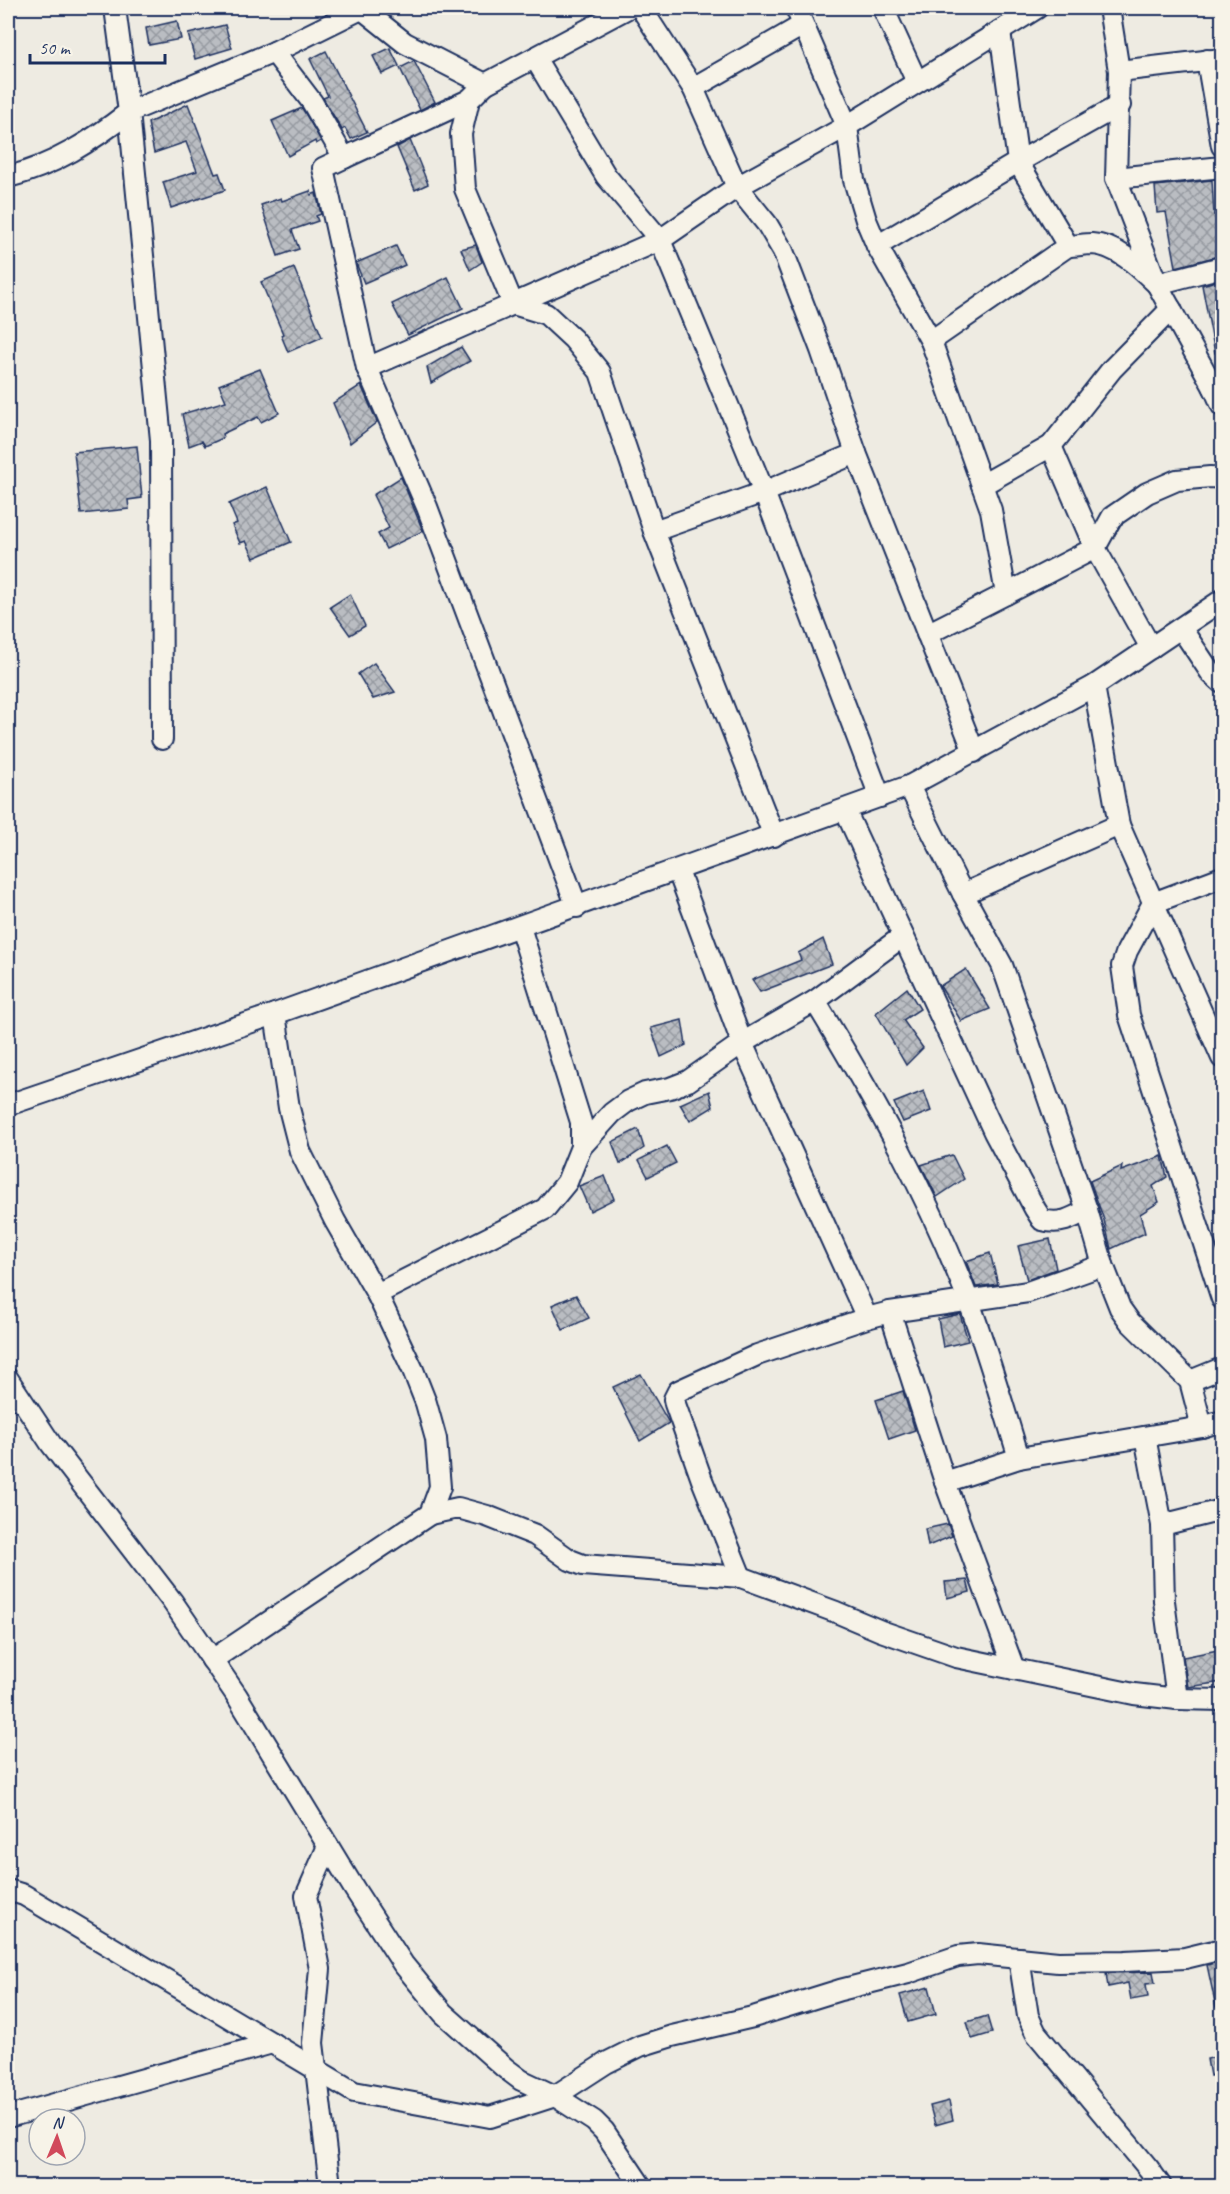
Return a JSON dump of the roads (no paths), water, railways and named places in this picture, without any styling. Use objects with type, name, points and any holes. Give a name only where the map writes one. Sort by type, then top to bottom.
[{"type":"street","points":[[115,8],[129,112],[161,440],[162,739]]},
{"type":"street","points":[[8,177],[26,173],[56,160],[98,136],[129,112],[274,52],[362,8],[405,43],[485,84]]},
{"type":"street","points":[[577,907],[427,507],[367,368],[323,168],[469,100],[485,84],[628,8]]},
{"type":"street","points":[[641,8],[693,88],[737,188],[767,224],[783,251],[821,350],[856,453],[974,752]]},
{"type":"street","points":[[883,8],[917,82]]},
{"type":"street","points":[[367,368],[660,240],[737,188],[847,126],[1037,8]]},
{"type":"street","points":[[1109,8],[1119,71],[1120,105],[1116,178],[1157,284],[1220,394]]},
{"type":"street","points":[[693,88],[800,16],[847,126],[854,180],[866,220],[877,246],[931,341],[991,510],[1006,594]]},
{"type":"street","points":[[1000,30],[1018,162],[1068,246]]},
{"type":"street","points":[[274,52],[312,102],[344,158]]},
{"type":"street","points":[[535,58],[606,176],[660,240],[764,492],[880,797]]},
{"type":"street","points":[[1119,71],[1215,59],[1222,146]]},
{"type":"street","points":[[469,100],[461,134],[465,189],[513,304]]},
{"type":"street","points":[[877,246],[1018,162],[1120,105]]},
{"type":"street","points":[[1116,178],[1222,167]]},
{"type":"street","points":[[931,341],[1068,246],[1094,244],[1112,250],[1133,263],[1157,284]]},
{"type":"street","points":[[1157,284],[1222,267]]},
{"type":"street","points":[[513,304],[546,314],[573,339],[600,372],[654,531],[774,836]]},
{"type":"street","points":[[982,485],[1051,446],[1112,369],[1171,309]]},
{"type":"street","points":[[1051,446],[1095,548],[1151,648]]},
{"type":"street","points":[[654,531],[764,492],[856,453]]},
{"type":"street","points":[[927,634],[1095,548],[1112,518],[1147,493],[1178,480],[1222,478]]},
{"type":"street","points":[[8,1105],[275,1014],[678,871],[909,786],[1094,686],[1222,600]]},
{"type":"street","points":[[1181,628],[1211,674],[1222,683]]},
{"type":"street","points":[[1094,686],[1119,825],[1222,1058]]},
{"type":"street","points":[[909,786],[963,894],[1002,965],[1087,1210],[1103,1265],[1120,1308],[1130,1323],[1190,1381],[1202,1427]]},
{"type":"street","points":[[845,810],[994,1132],[1042,1220],[1052,1223],[1066,1222],[1087,1210]]},
{"type":"street","points":[[963,894],[1119,825]]},
{"type":"street","points":[[678,871],[742,1043],[867,1318]]},
{"type":"street","points":[[1222,877],[1153,903],[1127,951],[1122,966],[1129,1015],[1222,1299]]},
{"type":"street","points":[[520,927],[581,1122],[581,1147]]},
{"type":"street","points":[[377,1294],[545,1209],[567,1182],[581,1147],[612,1113],[628,1101],[645,1093],[670,1088],[688,1081],[742,1043],[815,1001],[903,936]]},
{"type":"street","points":[[815,1001],[871,1094],[925,1202],[969,1301],[1019,1458]]},
{"type":"street","points":[[275,1014],[289,1108],[300,1150],[335,1221],[377,1294],[414,1370],[426,1403],[436,1438],[440,1487],[430,1514]]},
{"type":"street","points":[[741,1577],[702,1480],[675,1404],[675,1395],[678,1391],[757,1355],[867,1318],[890,1312],[1028,1292],[1103,1265]]},
{"type":"street","points":[[890,1312],[945,1482],[1014,1669]]},
{"type":"street","points":[[1190,1381],[1222,1368]]},
{"type":"street","points":[[8,1379],[51,1444],[172,1601],[237,1696],[403,1964],[443,2013],[505,2068],[584,2113],[604,2131],[641,2187]]},
{"type":"street","points":[[945,1482],[1019,1458],[1202,1427],[1222,1421]]},
{"type":"street","points":[[1145,1437],[1162,1525],[1164,1601],[1178,1699]]},
{"type":"street","points":[[440,1487],[458,1508]]},
{"type":"street","points":[[212,1660],[430,1514],[458,1508],[514,1525],[535,1535],[570,1560],[583,1565],[741,1577],[946,1654],[1134,1694],[1178,1699],[1222,1700]]},
{"type":"street","points":[[1162,1525],[1222,1510]]},
{"type":"street","points":[[328,1846],[306,1896],[320,1969],[313,2043],[330,2187]]},
{"type":"street","points":[[8,1890],[24,1895],[354,2092],[490,2117],[555,2096],[606,2063],[640,2046],[753,2017],[840,1990],[908,1973],[958,1956],[978,1954],[1058,1962],[1125,1961],[1185,1958],[1222,1949]]},
{"type":"street","points":[[1019,1958],[1028,2016],[1036,2033],[1149,2169],[1161,2187]]},
{"type":"street","points":[[8,2117],[272,2043]]}]
